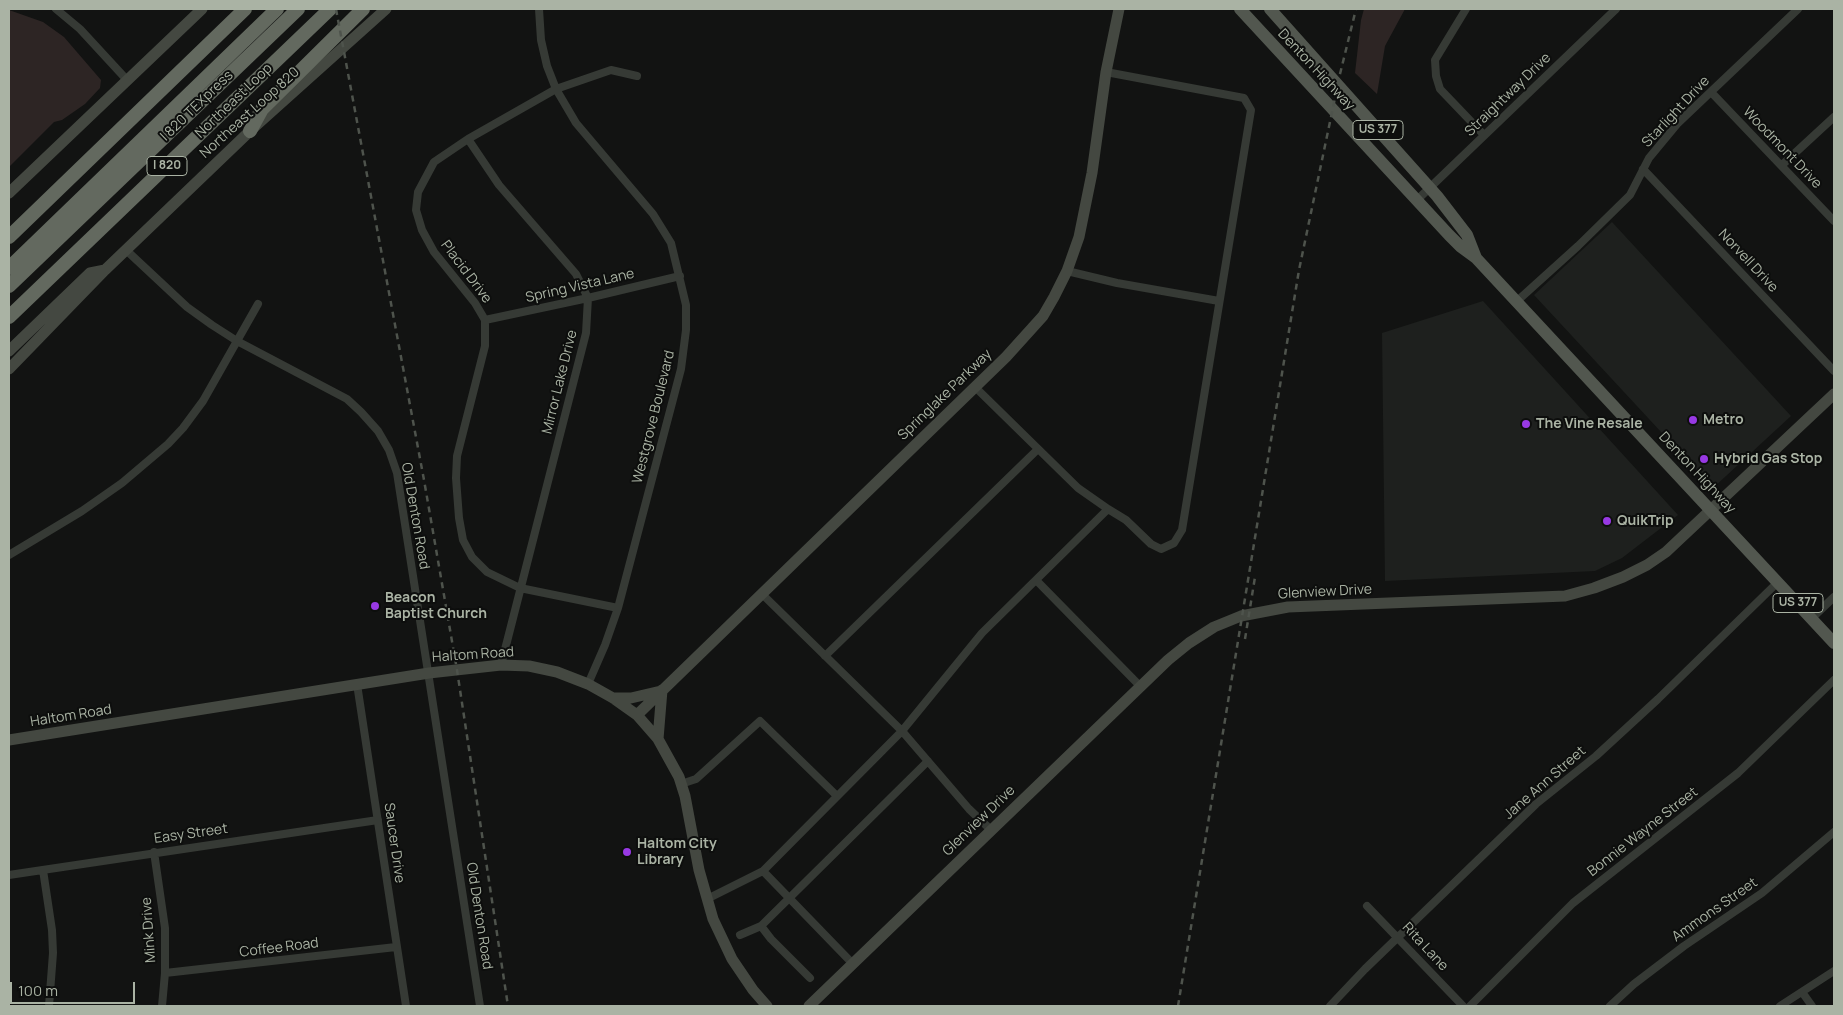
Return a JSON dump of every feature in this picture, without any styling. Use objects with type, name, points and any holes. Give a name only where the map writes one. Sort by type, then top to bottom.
[{"type":"highway","points":[[9,237],[245,9]]},
{"type":"highway","name":"I 820 TEXpress","points":[[9,268],[277,9]]},
{"type":"highway","name":"I 820 TEXpress","points":[[9,286],[298,9]]},
{"type":"highway","name":"Northeast Loop","points":[[9,317],[330,9]]},
{"type":"highway","points":[[250,131],[262,109],[363,9]]},
{"type":"main road","points":[[9,193],[202,9]]},
{"type":"main road","name":"Northeast Loop 820","points":[[9,369],[105,270],[250,131],[386,9]]},
{"type":"main road","name":"Springlake Parkway","points":[[637,715],[1006,357],[1043,316],[1067,271],[1079,237],[1092,173],[1106,72],[1119,9]]},
{"type":"main road","name":"Denton Highway","points":[[1240,9],[1461,247],[1476,258],[1834,643]]},
{"type":"main road","name":"Denton Highway","points":[[1270,9],[1430,188],[1464,231],[1476,258]]},
{"type":"main road","points":[[9,351],[90,272],[105,270]]},
{"type":"main road","name":"Glenview Drive","points":[[809,1006],[1140,686],[1189,643],[1214,627],[1241,616],[1288,607],[1565,596],[1594,588],[1623,577],[1666,552],[1834,394]]},
{"type":"main road","name":"Haltom Road","points":[[9,740],[429,673],[501,665],[529,666],[550,670],[588,684],[613,698],[637,715],[658,739],[670,760],[685,796],[699,870],[712,919],[732,959],[753,990],[768,1006]]},
{"type":"main road","points":[[613,698],[631,698],[662,690],[658,739]]},
{"type":"street","points":[[56,9],[80,28],[127,80]]},
{"type":"street","name":"Westgrove Boulevard","points":[[539,9],[541,40],[547,66],[556,88],[576,123],[653,214],[671,243],[686,305],[686,330],[681,369],[618,608],[588,684]]},
{"type":"street","points":[[1466,9],[1435,60],[1436,76],[1440,89],[1484,136]]},
{"type":"street","name":"Straightway Drive","points":[[1417,200],[1616,9]]},
{"type":"street","name":"Starlight Drive","points":[[1516,302],[1590,235],[1630,195],[1649,158],[1667,136],[1798,9]]},
{"type":"street","name":"Placid Drive","points":[[618,608],[520,588],[487,572],[472,557],[463,540],[459,518],[456,478],[457,456],[485,346],[485,320],[475,303],[434,252],[422,230],[416,210],[418,192],[434,162],[468,139],[556,88],[611,70],[637,76]]},
{"type":"street","points":[[975,387],[1037,450],[1078,488],[1126,520],[1151,544],[1161,549],[1174,543],[1182,530],[1251,110],[1244,98],[1106,72]]},
{"type":"street","name":"Woodmont Drive","points":[[1711,92],[1834,221]]},
{"type":"street","points":[[1782,165],[1834,117]]},
{"type":"street","name":"Mirror Lake Drive","points":[[468,139],[499,185],[576,274],[588,298],[586,333],[501,665]]},
{"type":"street","name":"Norvell Drive","points":[[1643,169],[1834,371]]},
{"type":"street","name":"Old Denton Road","points":[[126,250],[187,307],[237,341],[346,399],[362,412],[386,444],[397,474],[480,1006]]},
{"type":"street","points":[[1067,271],[1117,283],[1219,301]]},
{"type":"street","name":"Spring Vista Lane","points":[[485,320],[680,276]]},
{"type":"street","points":[[9,555],[82,511],[122,484],[157,455],[183,428],[204,401],[258,304]]},
{"type":"street","points":[[825,656],[1037,450]]},
{"type":"street","points":[[707,899],[763,871],[902,731],[982,633],[1108,508]]},
{"type":"street","points":[[1036,580],[1140,686]]},
{"type":"street","name":"Jane Ann Street","points":[[1330,1006],[1398,936],[1536,804],[1596,756],[1658,699],[1778,582]]},
{"type":"street","points":[[762,594],[902,731],[969,809],[991,830]]},
{"type":"street","points":[[1812,618],[1834,597]]},
{"type":"street","name":"Bonnie Wayne Street","points":[[1470,1006],[1573,903],[1738,773],[1834,680]]},
{"type":"street","name":"Saucer Drive","points":[[357,684],[406,1006]]},
{"type":"street","points":[[681,784],[696,780],[760,721],[837,796]]},
{"type":"street","points":[[740,935],[761,926],[928,761]]},
{"type":"street","name":"Easy Street","points":[[9,875],[378,820]]},
{"type":"street","name":"Ammons Street","points":[[1610,1006],[1634,984],[1670,957],[1762,893],[1834,832]]},
{"type":"street","name":"Mink Drive","points":[[154,852],[165,928],[162,1006]]},
{"type":"street","points":[[42,870],[52,930],[53,953],[49,1006]]},
{"type":"street","points":[[763,871],[853,964]]},
{"type":"street","name":"Rita Lane","points":[[1367,906],[1398,936],[1463,1006]]},
{"type":"street","points":[[761,926],[810,978]]},
{"type":"street","name":"Coffee Road","points":[[164,973],[396,947]]},
{"type":"street","points":[[1780,1006],[1834,972]]},
{"type":"street","points":[[1802,992],[1812,1006]]},
{"type":"shaded area","points":[[1364,9],[1405,9],[1385,46],[1377,94],[1355,73]]},
{"type":"shaded area","points":[[9,10],[43,22],[64,37],[101,80],[100,88],[85,104],[62,120],[54,122],[9,167]]},
{"type":"shaded area","points":[[1612,222],[1791,416],[1713,488],[1534,295]]},
{"type":"shaded area","points":[[1483,301],[1678,515],[1622,558],[1595,571],[1385,581],[1382,333]]},
{"type":"railway","points":[[336,9],[424,480],[457,670],[508,1006]]},
{"type":"railway","points":[[1178,1006],[1299,270],[1340,74],[1356,9]]},
{"type":"railway","points":[[1245,639],[1255,577]]},
{"type":"place","name":"Metro","points":[[1693,420]]},
{"type":"place","name":"The Vine Resale","points":[[1526,424]]},
{"type":"place","name":"Hybrid Gas Stop","points":[[1704,459]]},
{"type":"place","name":"QuikTrip","points":[[1607,521]]},
{"type":"place","name":"Beacon Baptist Church","points":[[375,606]]},
{"type":"place","name":"Haltom City Library","points":[[627,852]]}]
